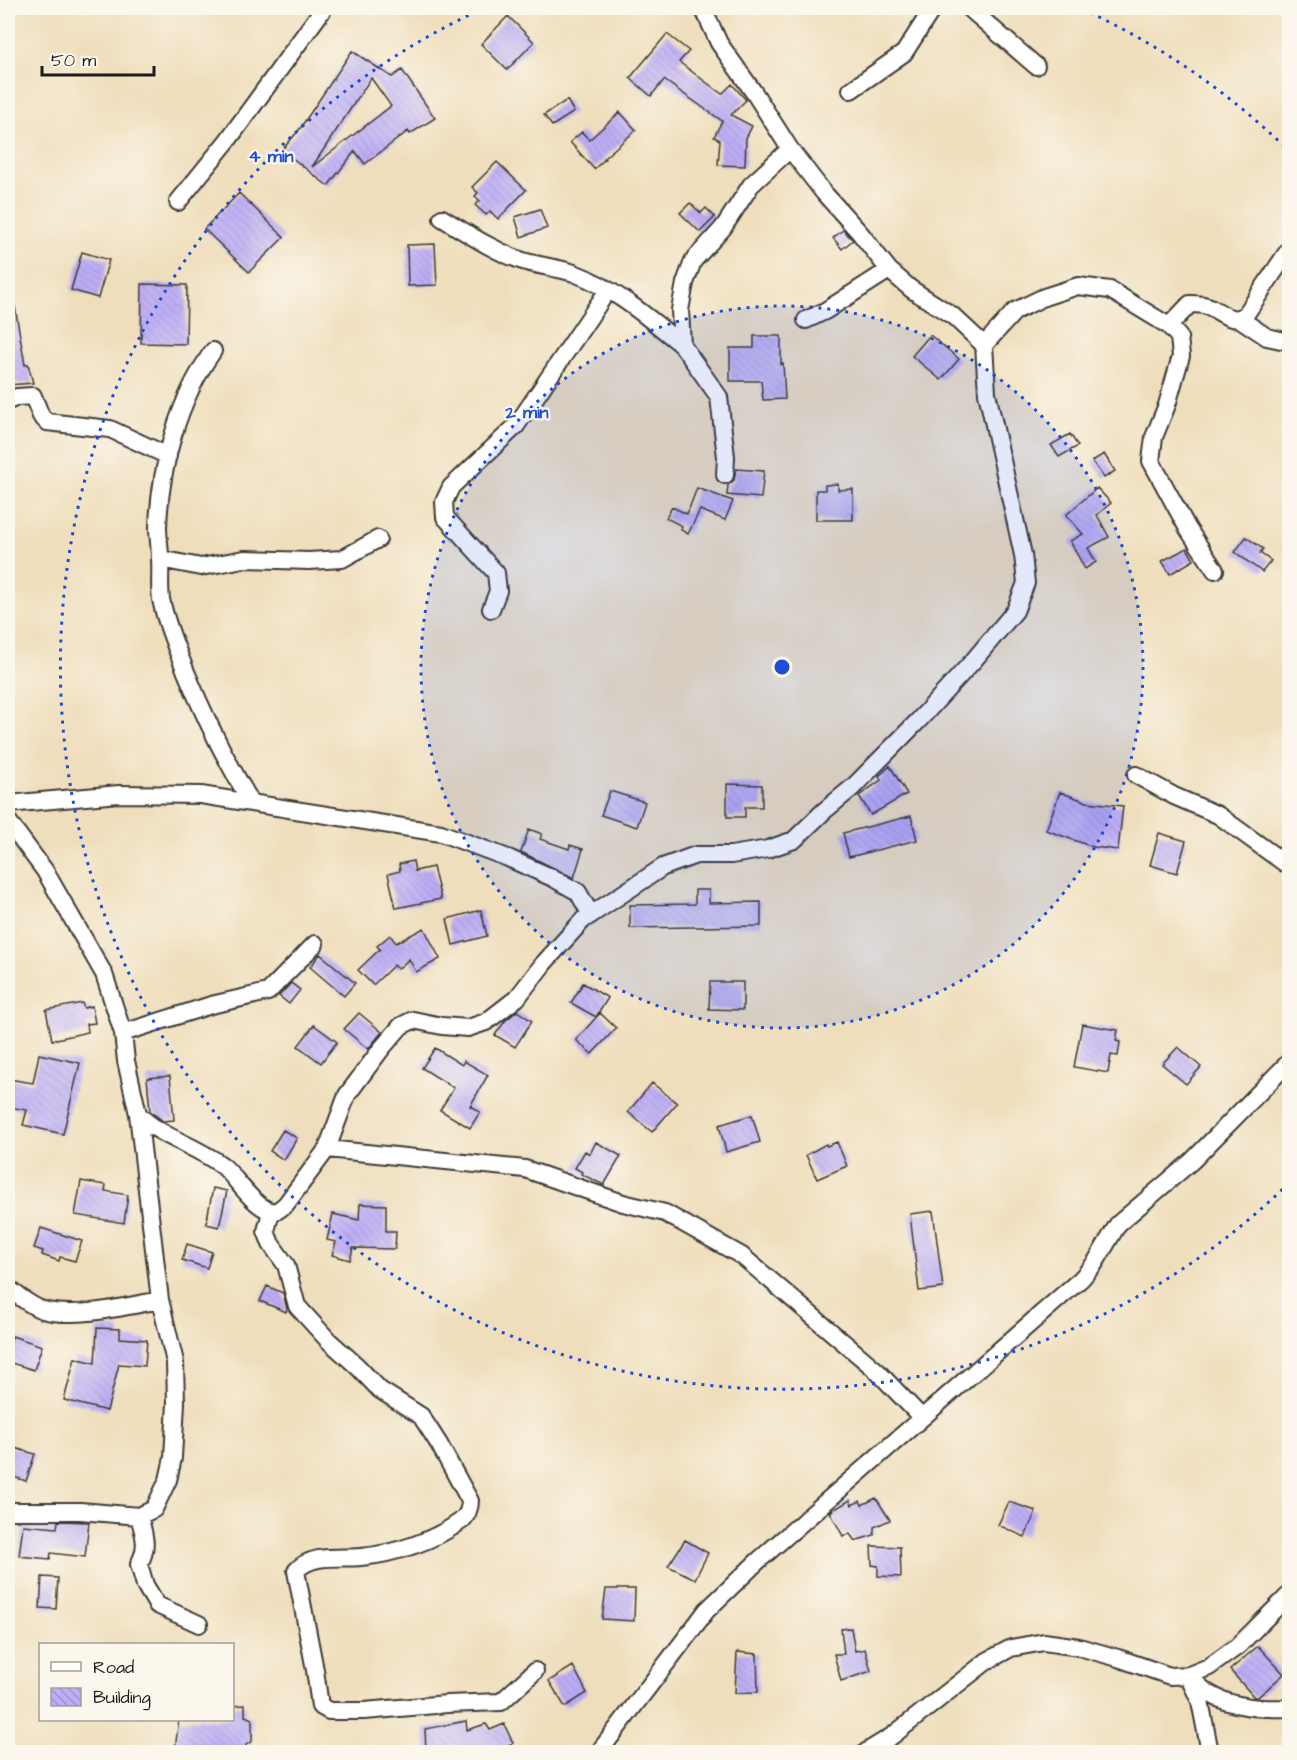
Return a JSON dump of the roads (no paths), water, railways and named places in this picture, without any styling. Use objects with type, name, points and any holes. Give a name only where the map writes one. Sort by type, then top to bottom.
[{"type":"street","points":[[178,202],[228,140],[324,8]]},
{"type":"street","points":[[138,1114],[146,1123],[192,1147],[224,1168],[242,1189],[271,1212],[278,1211],[327,1149],[347,1095],[401,1026],[413,1020],[468,1028],[486,1022],[517,998],[544,963],[583,920],[663,867],[696,855],[730,855],[768,849],[794,840],[853,787],[919,720],[1015,611],[1026,583],[1023,555],[987,393],[984,345],[953,316],[911,289],[889,270],[860,232],[824,193],[790,149],[755,94],[718,43],[703,8]]},
{"type":"street","points":[[851,90],[904,53],[933,8]]},
{"type":"street","points":[[969,8],[1036,66]]},
{"type":"street","points":[[681,345],[680,310],[685,283],[693,261],[723,228],[751,185],[790,149]]},
{"type":"street","points":[[442,218],[519,260],[574,273],[609,290],[681,345],[719,397],[726,458],[725,476]]},
{"type":"street","points":[[1169,326],[1190,304],[1208,306],[1233,320],[1240,319],[1246,314],[1290,248]]},
{"type":"street","points":[[806,320],[825,311],[889,270]]},
{"type":"street","points":[[984,345],[1015,311],[1044,297],[1078,286],[1110,290],[1169,326],[1179,337],[1181,357],[1167,405],[1154,437],[1151,461],[1188,529],[1215,570]]},
{"type":"street","points":[[491,609],[498,591],[496,573],[446,517],[444,502],[452,487],[516,426],[609,290]]},
{"type":"street","points":[[1240,319],[1267,337],[1290,342]]},
{"type":"street","points":[[213,351],[203,365],[187,398],[162,482],[158,528],[161,597],[167,625],[206,720],[251,802]]},
{"type":"street","points":[[8,401],[33,396],[41,416],[47,422],[110,429],[168,456]]},
{"type":"street","points":[[160,559],[201,567],[244,559],[309,561],[342,559],[378,539]]},
{"type":"street","points":[[1136,775],[1174,796],[1218,815],[1290,867]]},
{"type":"street","points":[[8,804],[119,794],[201,795],[441,833],[554,878],[578,892],[591,915]]},
{"type":"street","points":[[8,821],[45,871],[93,953],[104,974],[123,1033],[126,1061],[138,1114],[160,1300],[175,1362],[176,1403],[173,1458],[168,1480],[154,1509],[139,1516],[80,1511],[8,1511]]},
{"type":"street","points":[[123,1033],[211,1005],[268,992],[315,944]]},
{"type":"street","points":[[599,1752],[707,1610],[758,1561],[1081,1279],[1095,1263],[1118,1224],[1192,1161],[1290,1060]]},
{"type":"street","points":[[327,1149],[525,1168],[623,1203],[665,1213],[742,1256],[876,1370],[922,1418]]},
{"type":"street","points":[[271,1212],[266,1231],[271,1244],[286,1266],[297,1306],[328,1340],[380,1390],[421,1416],[462,1482],[470,1501],[470,1509],[462,1520],[413,1545],[363,1557],[317,1558],[301,1565],[296,1571],[320,1706],[329,1711],[364,1712],[447,1704],[501,1702],[536,1671]]},
{"type":"street","points":[[8,1288],[42,1310],[66,1312],[108,1310],[160,1300]]},
{"type":"street","points":[[139,1516],[146,1539],[145,1554],[139,1564],[145,1585],[157,1605],[199,1624]]},
{"type":"street","points":[[866,1752],[892,1736],[987,1660],[1011,1648],[1044,1642],[1079,1647],[1170,1676],[1189,1675],[1209,1667],[1238,1646],[1290,1594]]},
{"type":"street","points":[[1189,1675],[1208,1693],[1229,1704],[1273,1709],[1290,1708]]},
{"type":"street","points":[[1189,1675],[1200,1701],[1210,1752]]}]
